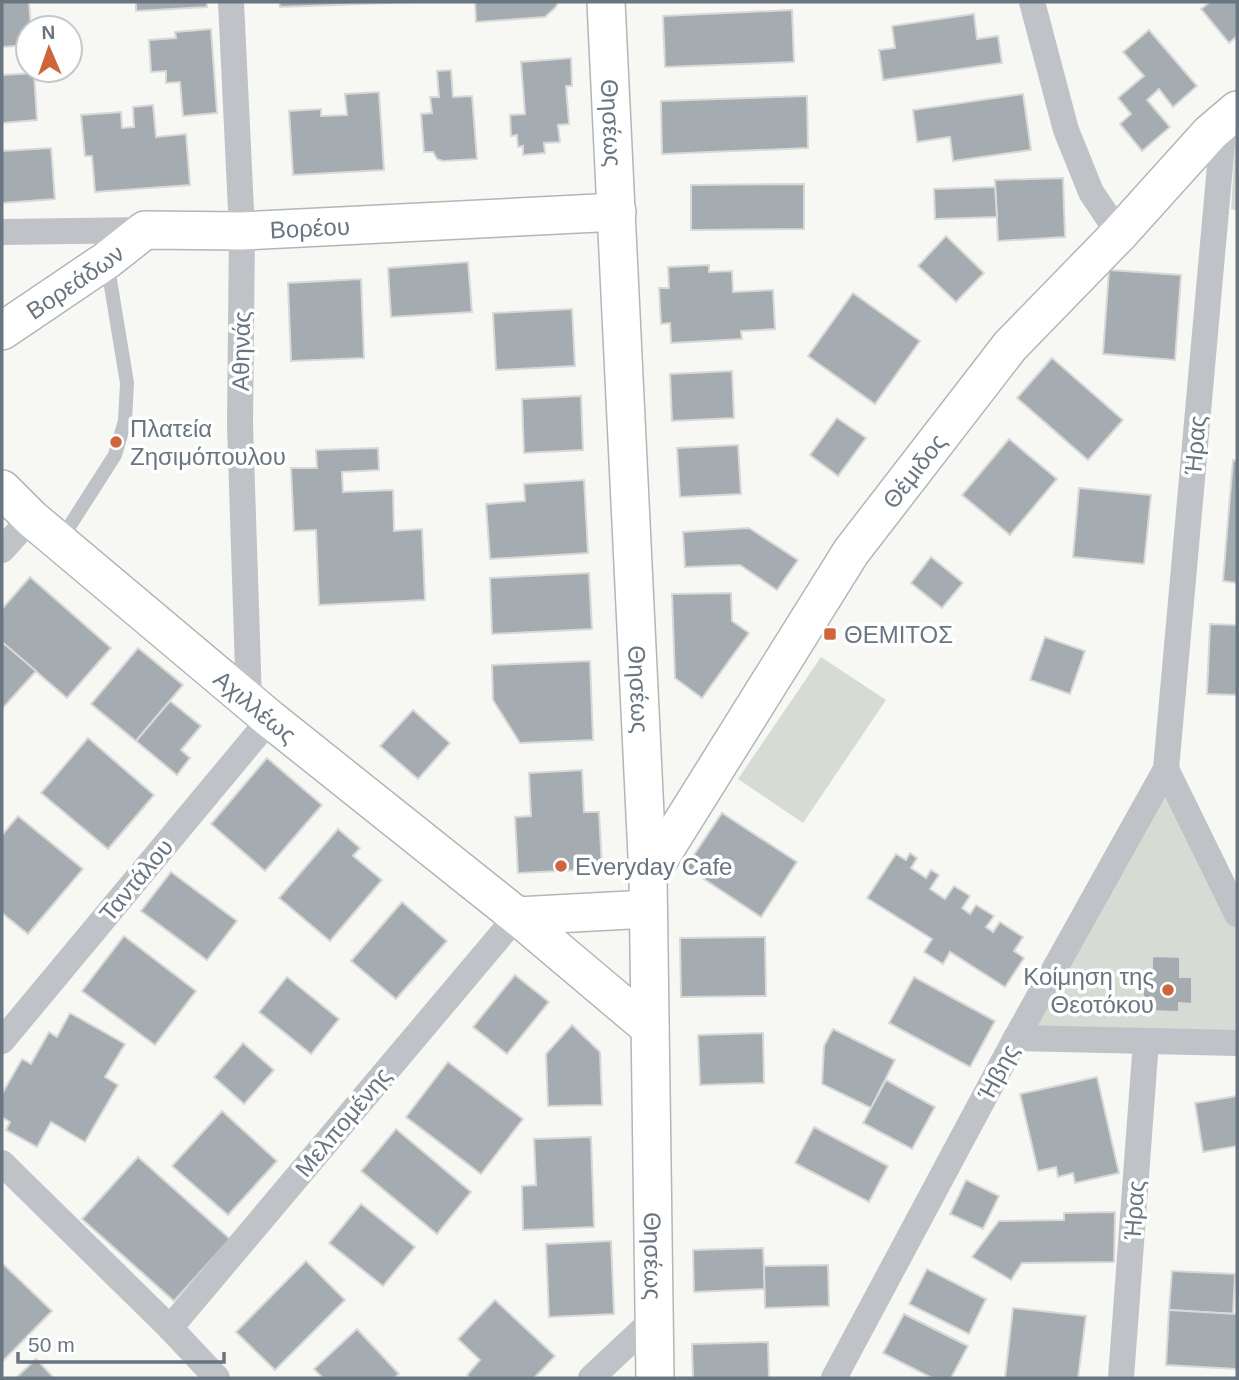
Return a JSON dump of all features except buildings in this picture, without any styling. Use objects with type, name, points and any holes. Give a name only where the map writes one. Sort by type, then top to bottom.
[{"type":"street","name":"Αθηνάς","points":[[232,2],[243,231],[240,425],[260,709]]},
{"type":"street","name":"Θησέως","points":[[606,2],[648,893],[655,1378]]},
{"type":"street","points":[[1032,2],[1066,130],[1090,192],[1119,234]]},
{"type":"street","name":"Θέμιδος","points":[[648,893],[851,552],[1010,346],[1119,234],[1210,133],[1231,115]]},
{"type":"street","name":"Ήρας","points":[[1166,768],[1231,115]]},
{"type":"street","name":"Βορέου","points":[[2,232],[243,231],[617,212]]},
{"type":"street","name":"Βορεάδων","points":[[2,331],[107,260],[145,230]]},
{"type":"street","name":"Αχιλλέως","points":[[2,489],[59,542],[650,1028]]},
{"type":"street","points":[[2,550],[31,518]]},
{"type":"street","name":"Ταντάλου","points":[[2,1041],[260,709]]},
{"type":"street","points":[[1166,768],[1237,914]]},
{"type":"street","name":"Ήβης","points":[[834,1378],[1016,1038],[1166,768]]},
{"type":"street","points":[[517,916],[648,893]]},
{"type":"street","name":"Μελπομένης","points":[[170,1328],[517,916]]},
{"type":"street","points":[[1016,1038],[1237,1043]]},
{"type":"street","name":"Ήρας","points":[[1121,1378],[1146,1041]]},
{"type":"street","points":[[2,1163],[170,1328],[217,1378]]},
{"type":"street","points":[[591,1378],[654,1319]]},
{"type":"lane","points":[[59,542],[115,455],[125,421],[127,383],[107,260]]},
{"type":"shaded area","points":[[1237,141],[1237,210],[1231,209]]},
{"type":"shaded area","points":[[821,657],[886,700],[803,823],[738,779]]},
{"type":"shaded area","points":[[1166,769],[1237,914],[1237,1043],[1016,1038]]},
{"type":"place","name":"Πλατεία Ζησιμόπουλου","points":[[116,442]]},
{"type":"place","name":"ΘΕΜΙΤΟΣ","points":[[830,634]]},
{"type":"place","name":"Everyday Cafe","points":[[561,866]]},
{"type":"place","name":"Κοίμηση της Θεοτόκου","points":[[1168,990]]}]
